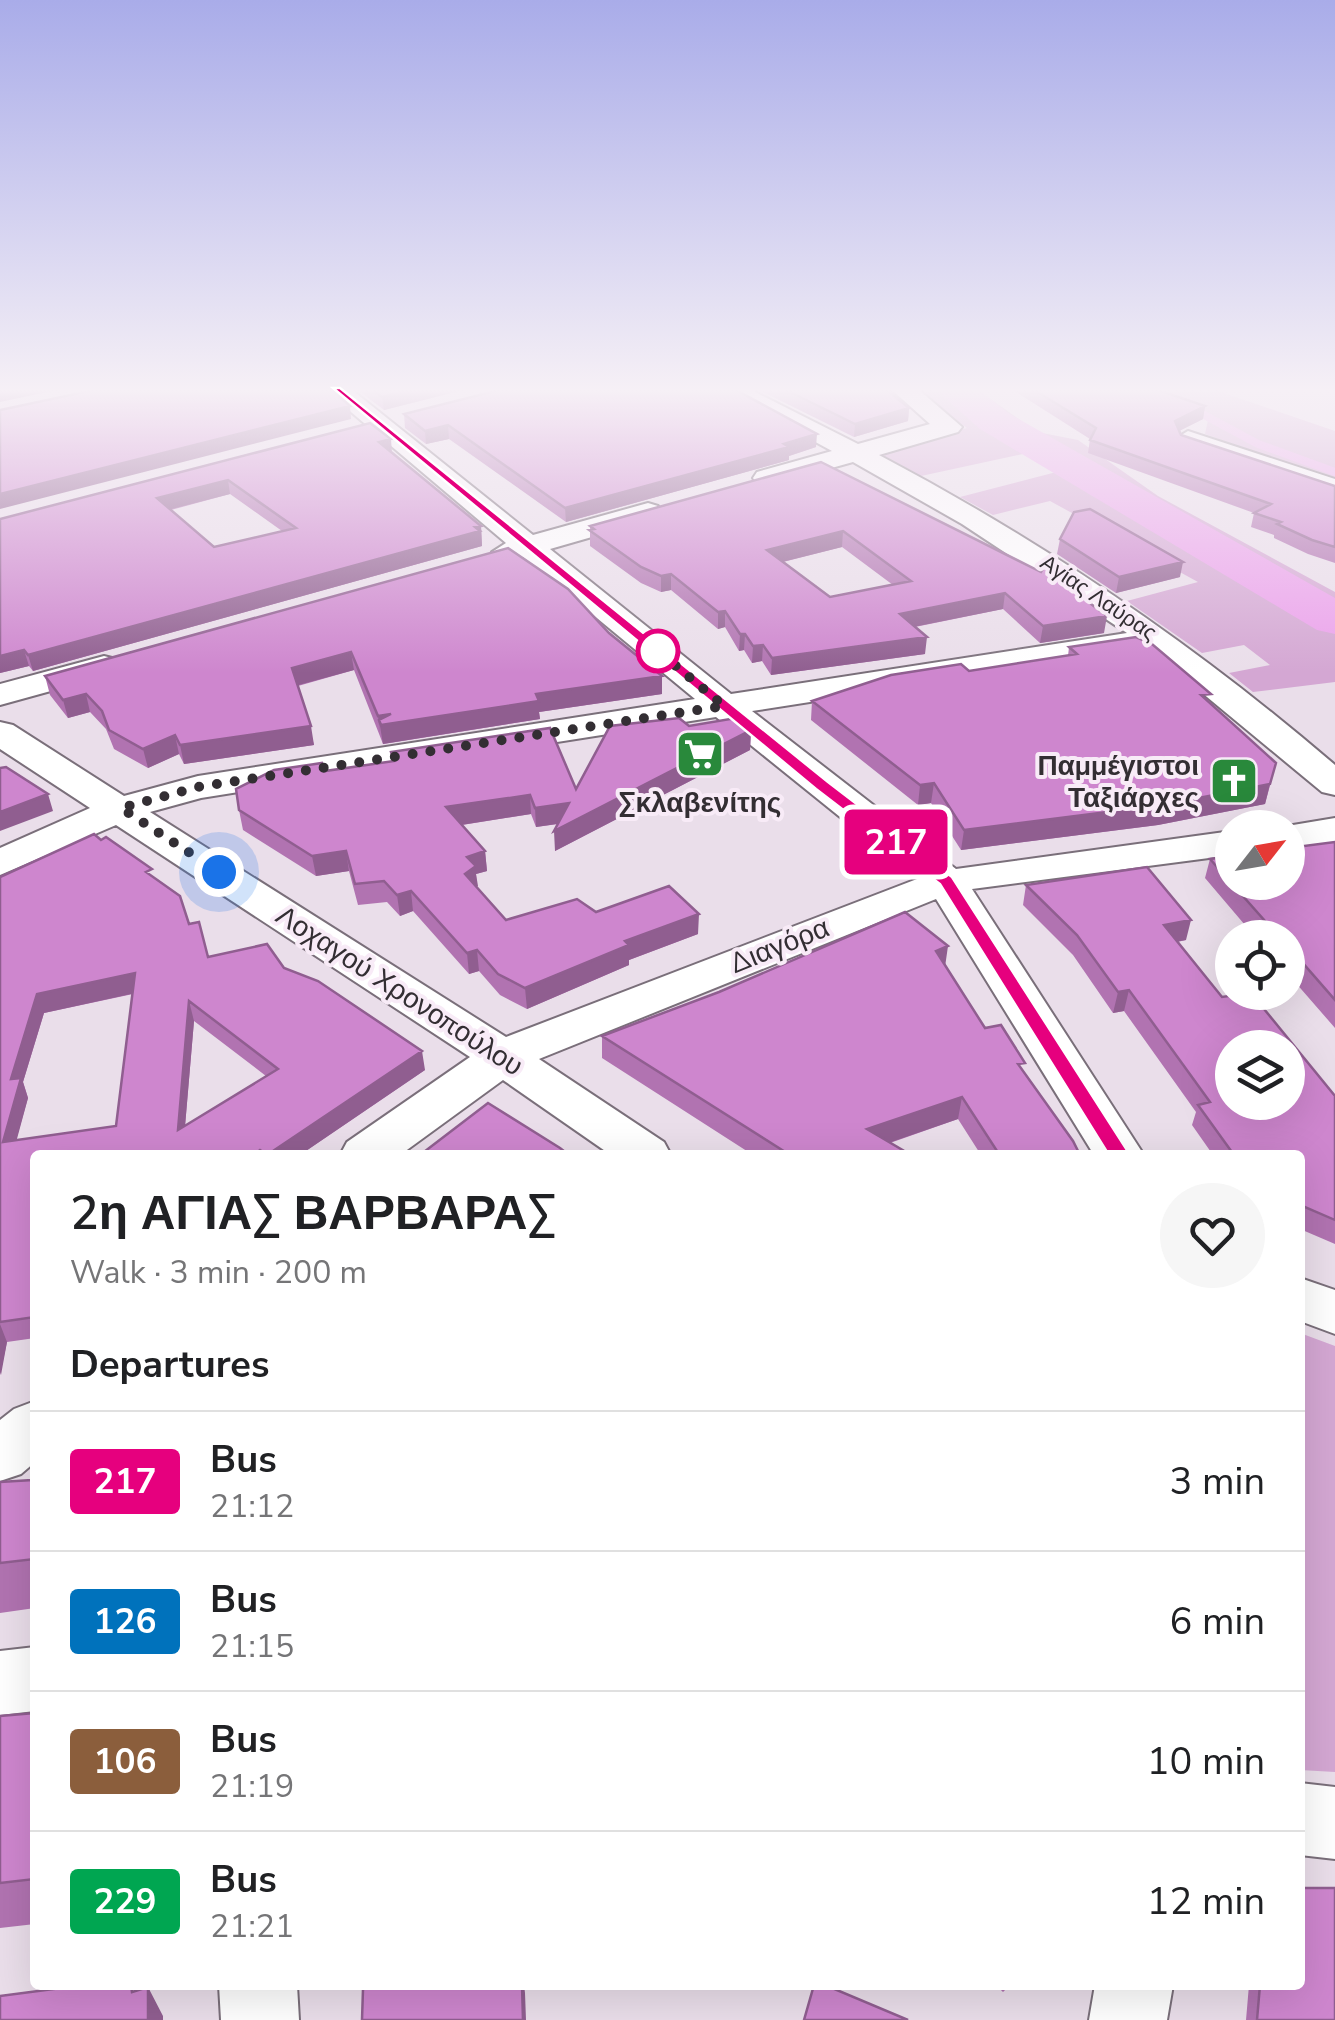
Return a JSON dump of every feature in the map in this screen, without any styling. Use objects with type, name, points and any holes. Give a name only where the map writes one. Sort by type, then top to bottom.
[{"type":"street","points":[[455,484],[724,706],[946,881],[1116,1150]]},
{"type":"street","points":[[741,486],[747,484]]},
{"type":"street","name":"Αγίας Λαύρας","points":[[912,484],[1043,558],[1158,638],[1257,713],[1335,784]]},
{"type":"street","points":[[471,562],[684,502]]},
{"type":"street","points":[[0,863],[121,808],[198,787],[1158,638]]},
{"type":"street","points":[[0,695],[134,657]]},
{"type":"street","name":"Λοχαγού Χρονοπούλου","points":[[0,733],[503,1056],[639,1150]]},
{"type":"street","points":[[1305,834],[1335,830]]},
{"type":"street","name":"Διαγόρα","points":[[372,1150],[503,1056],[565,1028],[946,881],[1215,845]]},
{"type":"street","points":[[1305,1301],[1335,1312]]},
{"type":"street","points":[[0,1456],[30,1430]]},
{"type":"street","points":[[0,1682],[30,1679]]},
{"type":"street","points":[[1305,1820],[1335,1823]]},
{"type":"street","points":[[258,1990],[260,2020]]},
{"type":"street","points":[[1128,2020],[1133,1990]]},
{"type":"shaded area","points":[[1009,484],[1141,484],[1335,592],[1335,682],[1253,692],[1229,673],[1270,665],[1244,645],[1202,653],[1127,601],[1198,582],[1050,501],[993,515],[960,497]]},
{"type":"shaded area","points":[[1305,1335],[1335,1346],[1335,1772],[1305,1770]]},
{"type":"building","points":[[0,484],[39,484],[0,494]]},
{"type":"building","points":[[134,484],[211,484],[157,498],[214,547],[296,528],[234,484],[430,484],[481,526],[475,527],[480,531],[28,655],[24,650],[0,656],[0,519]]},
{"type":"building","points":[[532,484],[652,484],[565,508]]},
{"type":"building","points":[[741,484],[866,484],[1041,572],[1045,566],[1078,587],[1071,589],[1107,616],[1043,626],[1005,593],[900,614],[927,637],[772,658],[763,645],[753,646],[745,634],[740,634],[725,611],[718,612],[671,574],[661,576],[641,567],[589,530],[594,529],[590,526]],"holes":[[[843,531],[911,581],[830,597],[767,550]]]},
{"type":"building","points":[[1215,484],[1335,486],[1335,547],[1254,513],[1271,504]]},
{"type":"building","points":[[1090,509],[1183,562],[1119,577],[1060,539],[1074,512]]},
{"type":"building","points":[[508,548],[568,589],[609,633],[662,676],[536,694],[539,701],[381,725],[379,720],[391,714],[378,716],[351,652],[292,668],[311,726],[180,745],[175,735],[143,749],[109,730],[102,711],[86,694],[63,700],[45,676]]},
{"type":"building","points":[[1136,637],[1152,644],[1211,694],[1201,695],[1276,763],[1270,784],[1163,805],[964,830],[934,783],[920,785],[812,701],[891,675],[961,664],[969,671],[1077,654],[1069,647]]},
{"type":"building","points":[[679,718],[689,726],[736,718],[751,730],[554,831],[569,803],[535,808],[530,795],[446,807],[485,851],[467,857],[476,866],[465,874],[506,920],[577,899],[596,912],[669,886],[699,914],[625,941],[629,945],[525,988],[498,974],[477,950],[467,953],[411,891],[397,895],[384,881],[355,884],[346,851],[312,856],[239,810],[236,789],[274,770],[322,763],[325,771],[394,761],[391,752],[550,728],[576,789],[610,726]]},
{"type":"building","points":[[6,767],[48,794],[0,812],[0,768]]},
{"type":"building","points":[[94,834],[101,840],[106,837],[152,869],[146,872],[180,896],[189,924],[199,922],[208,957],[267,944],[284,968],[318,981],[422,1051],[274,1150],[30,1150],[30,1318],[0,1322],[0,877]],"holes":[[[135,973],[116,1126],[3,1142],[21,1078],[11,1079],[37,994]],[[189,1001],[278,1069],[178,1130]]]},
{"type":"building","points":[[1335,842],[1335,1000],[1305,966],[1305,920],[1264,920],[1246,900],[1305,900],[1305,846]]},
{"type":"building","points":[[1147,867],[1191,920],[1164,925],[1215,988],[1215,1010],[1265,1010],[1281,1030],[1215,1030],[1215,1120],[1305,1120],[1305,1059],[1335,1096],[1335,1220],[1305,1207],[1305,1150],[1230,1150],[1198,1105],[1210,1102],[1129,990],[1118,992],[1077,935],[1026,885]]},
{"type":"building","points":[[905,912],[948,946],[936,951],[985,1028],[1001,1025],[1025,1063],[1018,1064],[1078,1150],[996,1150],[962,1097],[867,1129],[903,1150],[782,1150],[602,1036],[719,992]]},
{"type":"building","points":[[488,1103],[563,1150],[427,1150]]},
{"type":"building","points":[[30,1480],[30,1560],[0,1563],[0,1482]]},
{"type":"building","points":[[30,1713],[30,1880],[0,1883],[0,1716]]},
{"type":"building","points":[[1305,1888],[1335,1888],[1335,2020],[1257,2020],[1260,1990],[1305,1990]]},
{"type":"building","points":[[46,1990],[148,1990],[148,2020],[0,2020],[0,1996]]},
{"type":"building","points":[[363,1990],[522,1990],[523,2020],[362,2020]]},
{"type":"building","points":[[813,1990],[837,1990],[908,2020],[804,2020]]},
{"type":"waterway","points":[[1103,484],[1335,619]]},
{"type":"bus line","name":"217","points":[[456,484],[822,786],[946,881],[1116,1150]]},
{"type":"place","name":"Σκλαβενίτης","points":[[700,754]]},
{"type":"place","name":"Παμμέγιστοι Ταξιάρχες","points":[[1234,781]]},
{"type":"route","points":[[219,872],[121,808],[198,787],[724,706],[652,646],[658,651]]}]
